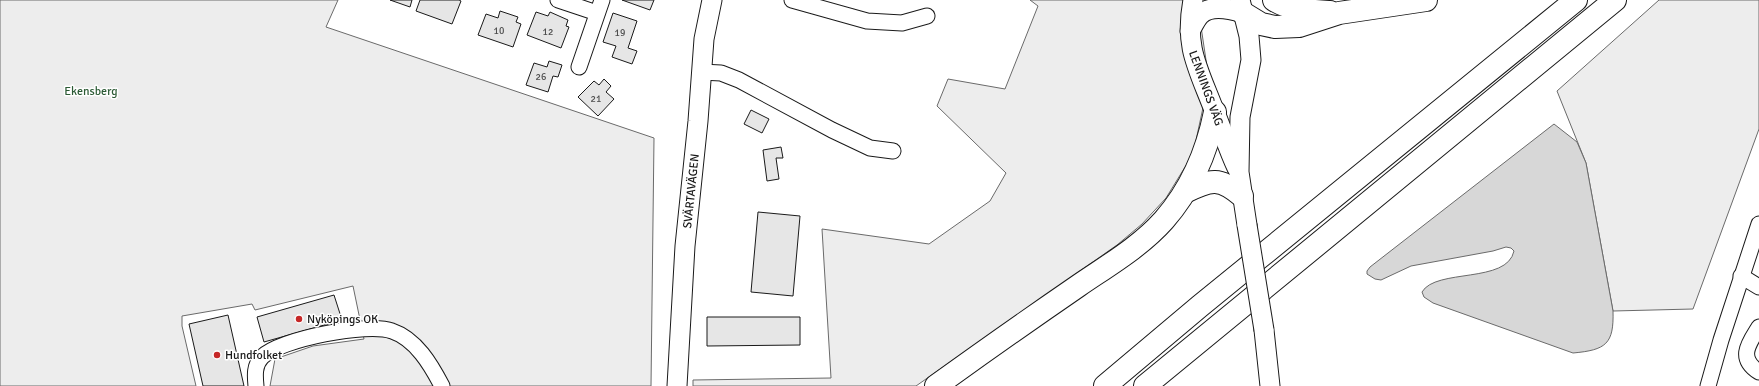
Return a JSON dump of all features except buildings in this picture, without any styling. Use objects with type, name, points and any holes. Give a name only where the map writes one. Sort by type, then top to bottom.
[{"type":"highway","points":[[1274,0],[1280,4],[1309,11],[1339,13]]},
{"type":"highway","points":[[1241,6],[1261,24],[1275,27],[1299,26],[1339,13],[1426,0]]},
{"type":"highway","points":[[1105,386],[1206,301],[1576,0]]},
{"type":"highway","points":[[1146,386],[1217,326],[1615,0]]},
{"type":"highway","points":[[936,386],[1147,237],[1165,220],[1185,192],[1203,158],[1215,112]]},
{"type":"highway","points":[[1185,192],[1207,182],[1219,182],[1229,185],[1242,196]]},
{"type":"highway","points":[[1161,386],[1217,326]]},
{"type":"main road","name":"SVÄRTAVÄGEN","points":[[677,385],[685,246],[698,121],[704,39],[712,0]]},
{"type":"main road","name":"LENNINGS VÄG","points":[[1193,0],[1190,31],[1194,61],[1215,112],[1226,144],[1239,172]]},
{"type":"main road","points":[[1190,31],[1201,13],[1212,9],[1241,6],[1250,36],[1251,60],[1240,117],[1239,172],[1271,382]]},
{"type":"street","points":[[558,0],[599,7],[579,67]]},
{"type":"street","points":[[792,0],[867,22],[902,23],[927,16]]},
{"type":"street","points":[[701,72],[720,73],[739,80],[832,130],[870,148],[892,151]]},
{"type":"street","points":[[1708,386],[1716,364],[1721,340],[1741,276],[1759,224]]},
{"type":"street","points":[[1741,276],[1759,287]]},
{"type":"street","points":[[1759,327],[1747,346],[1746,353],[1750,365],[1759,372]]},
{"type":"street","points":[[256,386],[255,374],[257,365],[262,357],[282,346],[315,336],[362,328],[391,330],[410,341],[430,364],[442,386]]},
{"type":"street","points":[[1716,364],[1717,386]]},
{"type":"green space","name":"Ekensberg","points":[[0,0],[338,0],[326,27],[654,138],[651,386],[270,386],[275,359],[313,346],[364,339],[353,286],[255,310],[252,304],[182,316],[182,326],[196,386],[0,386]]},
{"type":"green space","points":[[1030,0],[1197,0],[1209,80],[1193,154],[1166,198],[1142,224],[1117,245],[916,386],[693,386],[693,380],[831,378],[822,229],[929,244],[990,201],[1006,173],[937,106],[948,79],[1005,89],[1038,6]]},
{"type":"green space","points":[[1659,0],[1759,0],[1759,129],[1693,309],[1613,311],[1586,163],[1557,91]]},
{"type":"shaded area","points":[[1554,124],[1577,142],[1586,163],[1613,311],[1612,331],[1606,343],[1593,350],[1573,353],[1433,303],[1424,297],[1422,292],[1430,285],[1441,280],[1486,272],[1499,268],[1509,261],[1514,251],[1511,248],[1506,247],[1493,251],[1411,266],[1381,280],[1375,279],[1367,274],[1370,267]]},
{"type":"place","name":"Nyköpings OK","points":[[299,319]]},
{"type":"place","name":"Hundfolket","points":[[217,355]]}]
